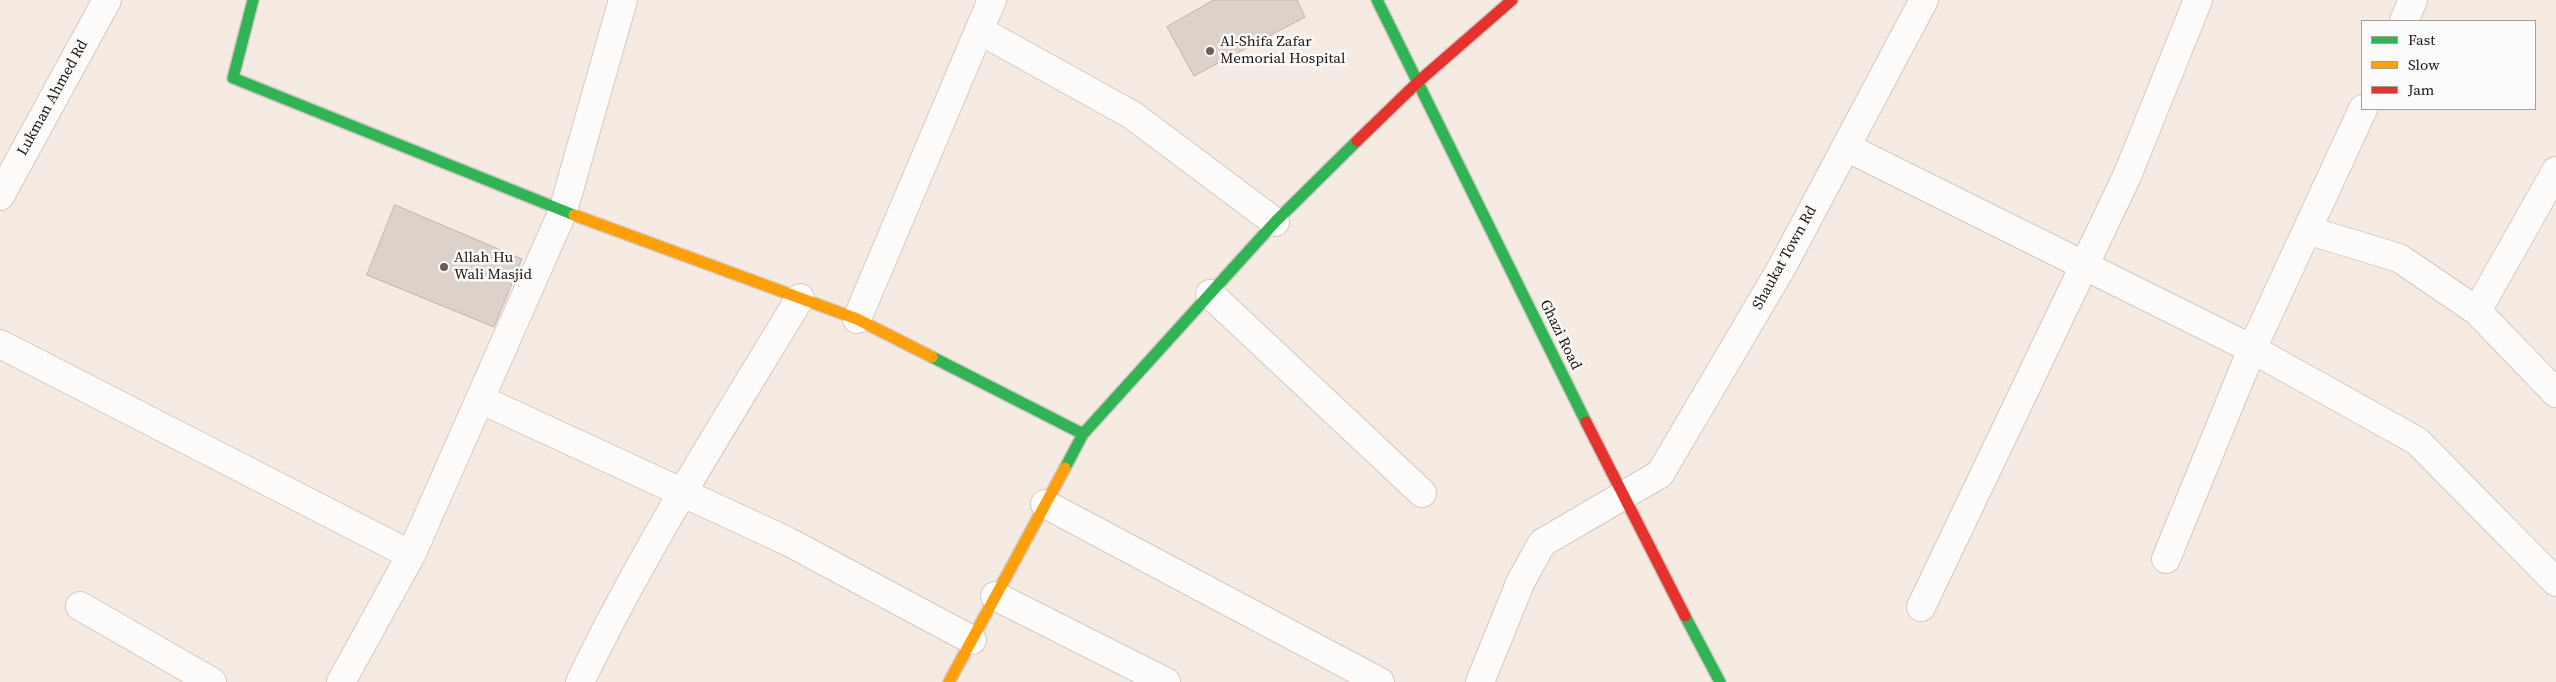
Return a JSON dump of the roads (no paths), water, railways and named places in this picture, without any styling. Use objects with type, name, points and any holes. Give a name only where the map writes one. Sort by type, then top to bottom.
[{"type":"street","name":"Lukman Ahmed Rd","points":[[0,196],[107,0]]},
{"type":"street","points":[[253,0],[232,78],[563,211],[858,319],[1083,434]]},
{"type":"street","points":[[341,682],[411,555],[563,211],[623,0]]},
{"type":"street","points":[[858,319],[992,0]]},
{"type":"street","name":"Ghazi Road","points":[[1377,0],[1623,498],[1720,682]]},
{"type":"street","points":[[949,682],[1083,434],[1275,222],[1419,82],[1512,0]]},
{"type":"street","name":"Shaukat Town Rd","points":[[1480,682],[1521,581],[1542,543],[1623,498],[1660,474],[1782,267],[1924,0]]},
{"type":"street","points":[[1921,607],[2126,176],[2198,0]]},
{"type":"street","points":[[2404,20],[2413,0]]},
{"type":"street","points":[[980,30],[1132,115],[1275,222]]},
{"type":"street","points":[[2166,559],[2252,349],[2363,110]]},
{"type":"street","points":[[1846,147],[2252,349],[2417,441],[2556,582]]},
{"type":"street","points":[[2477,311],[2556,171]]},
{"type":"street","points":[[2307,230],[2399,258],[2477,311],[2556,393]]},
{"type":"street","points":[[1210,294],[1422,493]]},
{"type":"street","points":[[585,680],[604,631],[682,493],[800,298]]},
{"type":"street","points":[[0,344],[411,555]]},
{"type":"street","points":[[480,399],[787,541],[972,640]]},
{"type":"street","points":[[1045,504],[1380,682]]},
{"type":"street","points":[[995,596],[1166,682]]},
{"type":"street","points":[[80,606],[212,682]]},
{"type":"place","name":"Al-Shifa Zafar Memorial Hospital","points":[[1210,51]]},
{"type":"place","name":"Allah Hu Wali Masjid","points":[[444,267]]}]
